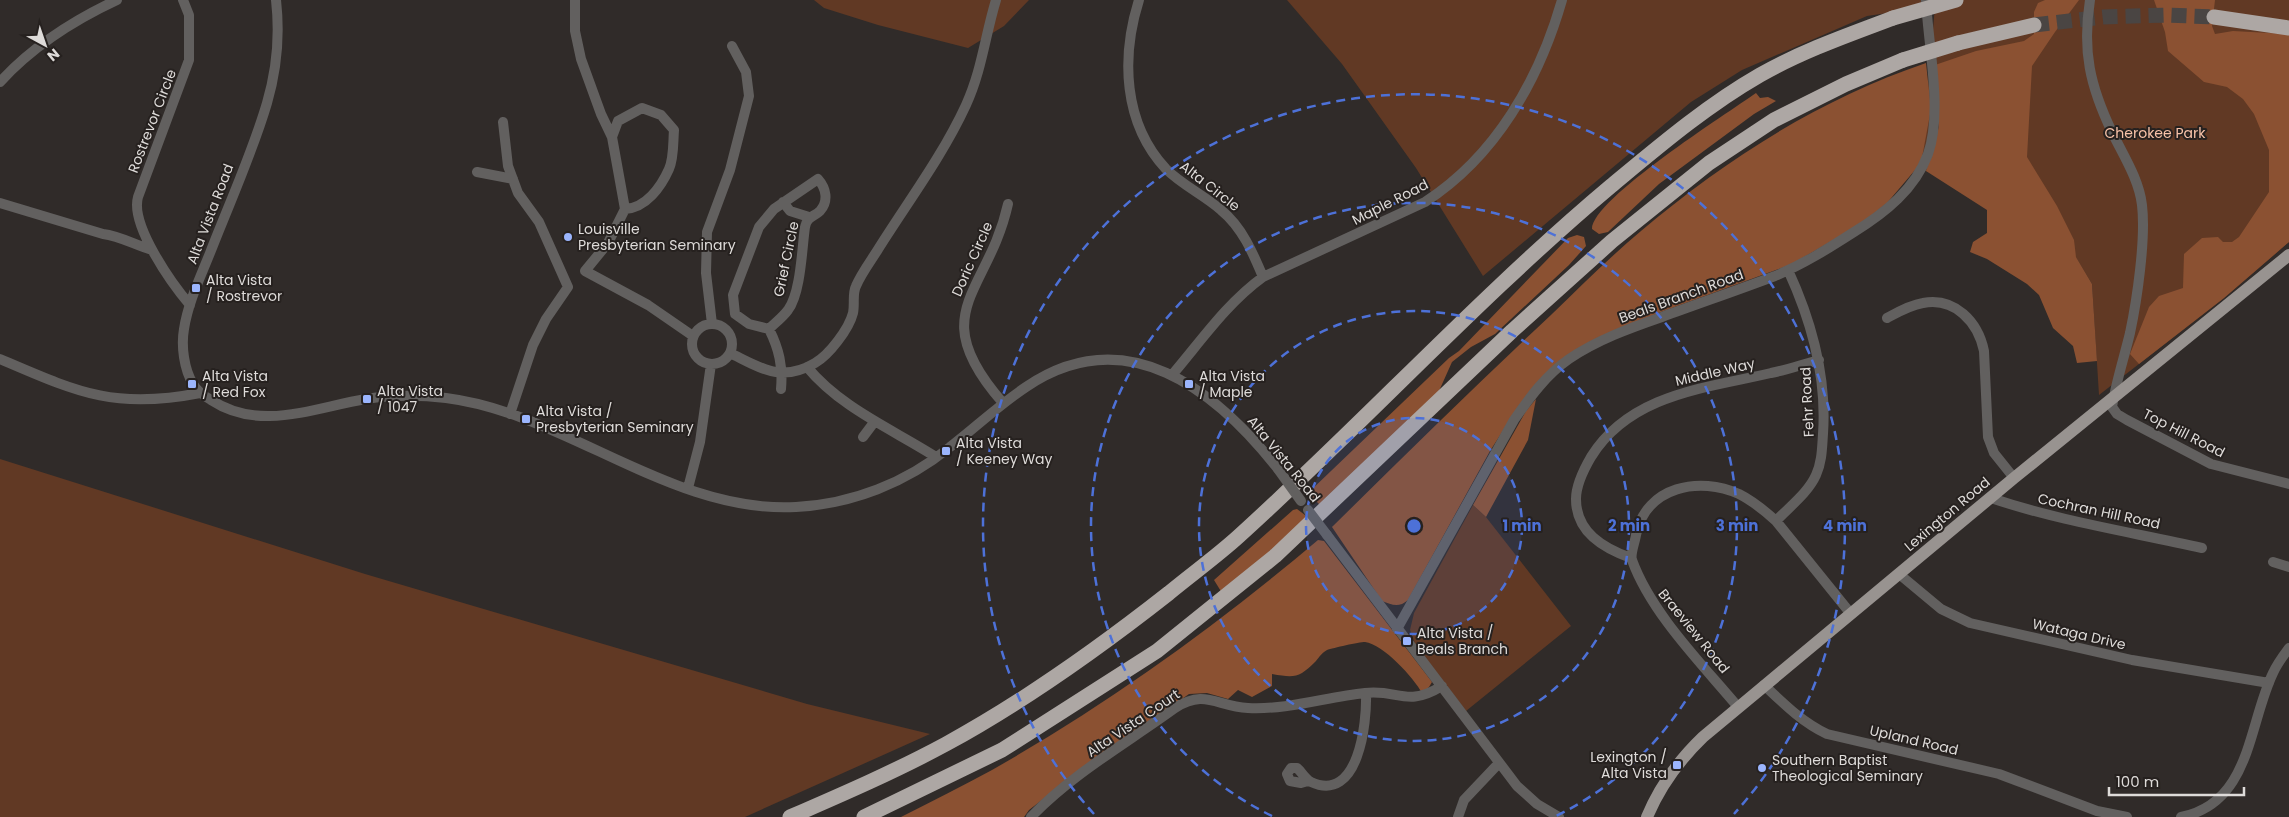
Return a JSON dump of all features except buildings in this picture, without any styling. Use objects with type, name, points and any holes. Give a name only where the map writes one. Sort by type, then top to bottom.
[{"type":"highway","points":[[790,817],[848,792],[947,743],[1046,683],[1122,630],[1235,540],[1317,464],[1485,298],[1585,208],[1710,106],[1779,66],[1828,42],[1893,18],[1956,0]]},
{"type":"highway","points":[[2214,17],[2289,28]]},
{"type":"highway","points":[[864,817],[1002,750],[1157,652],[1275,556],[1512,331],[1612,241],[1709,163],[1774,120],[1846,84],[1903,60],[1958,43],[2034,25]]},
{"type":"main road","name":"Lexington Road","points":[[1647,817],[1664,783],[1683,756],[1702,737],[2014,478],[2289,255]]},
{"type":"street","points":[[0,82],[51,37],[69,24],[117,0]]},
{"type":"street","name":"Rostrevor Circle","points":[[183,0],[189,15],[191,35],[189,60],[136,203],[138,216],[152,250],[190,305]]},
{"type":"street","name":"Alta Vista Road","points":[[276,0],[277,54],[266,104],[190,305],[184,328],[184,358],[192,384],[200,393],[226,410],[251,416],[278,416],[367,399],[413,395],[471,402],[526,419],[662,479],[719,498],[762,506],[812,506],[864,495],[910,475],[1003,404],[1046,375],[1068,366],[1092,362],[1129,362],[1158,368],[1194,388],[1226,412],[1258,444],[1499,764],[1527,796],[1558,817]]},
{"type":"street","points":[[575,0],[575,31],[581,59],[601,114],[612,137],[625,209],[608,243],[585,271],[648,306],[693,336]]},
{"type":"street","points":[[730,352],[774,373],[800,370],[817,362],[842,336],[853,312],[854,288],[904,206],[933,164],[965,106],[980,71],[996,0]]},
{"type":"street","name":"Alta Circle","points":[[1139,0],[1131,30],[1128,75],[1130,97],[1141,130],[1167,170],[1222,210],[1233,221],[1248,243],[1263,277]]},
{"type":"street","name":"Maple Road","points":[[1172,375],[1228,308],[1246,289],[1263,277],[1425,202],[1461,176],[1501,130],[1517,106],[1548,44],[1562,0]]},
{"type":"street","name":"Beals Branch Road","points":[[1397,629],[1514,420],[1534,392],[1552,372],[1568,359],[1606,339],[1788,270],[1812,258],[1871,222],[1903,194],[1921,169],[1930,147],[1934,118],[1926,0]]},
{"type":"street","points":[[2090,0],[2087,45],[2089,71],[2104,114],[2129,165],[2142,204],[2143,224],[2137,289],[2116,395]]},
{"type":"street","points":[[712,324],[706,269],[707,232],[730,170],[749,96],[746,72],[732,46]]},
{"type":"street","points":[[612,137],[618,121],[642,108],[661,115],[674,130],[669,168],[653,194],[636,208],[625,209]]},
{"type":"street","points":[[503,122],[508,166],[518,193],[538,222],[568,287],[546,319],[534,345],[510,414]]},
{"type":"street","points":[[477,172],[513,179]]},
{"type":"street","name":"Grief Circle","points":[[818,179],[826,191],[825,202],[820,211],[809,217],[806,225],[800,272],[790,308],[769,329],[749,324],[735,314],[732,295],[759,227],[783,202],[818,179]]},
{"type":"street","name":"Grief Circle","points":[[783,202],[790,211],[809,217]]},
{"type":"street","points":[[0,203],[103,234],[117,236],[152,250]]},
{"type":"street","name":"Doric Circle","points":[[1003,404],[974,365],[966,340],[964,323],[969,296],[1001,229],[1008,204]]},
{"type":"street","name":"Fehr Road","points":[[1776,521],[1811,484],[1818,469],[1824,427],[1819,360],[1811,326],[1788,270]]},
{"type":"street","points":[[1887,318],[1911,306],[1937,302],[1957,310],[1974,324],[1982,338],[1984,351],[1988,437],[1994,453],[2014,478]]},
{"type":"street","points":[[712,324],[717,324],[727,331],[732,341],[730,352],[722,361],[706,364],[696,358],[691,347],[693,336],[701,327],[712,324]]},
{"type":"street","points":[[769,329],[778,349],[782,372],[781,389]]},
{"type":"street","points":[[0,359],[60,385],[96,396],[139,401],[171,399],[200,393]]},
{"type":"street","name":"Middle Way","points":[[1631,558],[1603,546],[1592,538],[1580,521],[1576,505],[1578,485],[1586,466],[1609,433],[1636,413],[1683,392],[1778,372],[1819,360]]},
{"type":"street","points":[[688,488],[700,442],[712,364]]},
{"type":"street","points":[[807,367],[814,376],[850,406],[936,457]]},
{"type":"street","name":"Top Hill Road","points":[[2116,395],[2112,407],[2117,414],[2188,453],[2228,470],[2289,484]]},
{"type":"street","points":[[863,437],[875,421]]},
{"type":"street","points":[[1631,558],[1637,530],[1646,510],[1658,498],[1675,490],[1701,485],[1723,488],[1746,498],[1766,511],[1851,614]]},
{"type":"street","name":"Cochran Hill Road","points":[[1991,498],[2018,507],[2101,527],[2202,548]]},
{"type":"street","name":"Braeview Road","points":[[1631,558],[1648,595],[1738,707]]},
{"type":"street","points":[[2273,562],[2289,568]]},
{"type":"street","name":"Wataga Drive","points":[[1899,574],[1941,609],[1970,623],[2132,660],[2269,683]]},
{"type":"street","points":[[2181,817],[2211,805],[2226,791],[2235,779],[2246,756],[2269,683],[2280,660],[2289,648]]},
{"type":"street","name":"Upland Road","points":[[1764,685],[1794,714],[1827,734],[1999,774],[2097,811],[2127,817]]},
{"type":"street","name":"Alta Vista Court","points":[[1031,817],[1046,801],[1065,787],[1175,708],[1194,698],[1248,708],[1278,707],[1366,693],[1416,698],[1427,695],[1442,686]]},
{"type":"street","points":[[1308,781],[1318,784],[1334,784],[1344,778],[1352,769],[1365,720],[1366,693]]},
{"type":"street","points":[[1458,817],[1464,800],[1499,764]]},
{"type":"green space","points":[[814,0],[1029,0],[1004,26],[968,48],[878,25],[824,8]]},
{"type":"green space","name":"Cherokee Park","points":[[1287,0],[2289,0],[2289,242],[2224,298],[2099,395],[2092,284],[2056,224],[1921,169],[1935,6],[1867,16],[1742,70],[1691,102],[1483,276],[1416,168],[1342,64]]},
{"type":"green space","points":[[0,459],[365,574],[807,704],[930,734],[745,817],[0,817]]},
{"type":"green space","points":[[1473,505],[1486,517],[1571,626],[1466,711],[1415,644],[1410,630],[1414,613]]},
{"type":"shaded area","points":[[2045,0],[2079,0],[2032,66],[2027,157],[2057,206],[2074,240],[2076,257],[2092,284],[2097,361],[2077,363],[2073,346],[2053,328],[2039,295],[2027,284],[1987,259],[1970,252],[1973,242],[1987,233],[1987,210],[1926,171],[1939,127],[1935,65],[1976,51],[2024,41],[2034,34],[2034,12],[2038,3]]},
{"type":"shaded area","points":[[2154,0],[2215,0],[2212,26],[2215,34],[2233,31],[2289,34],[2289,242],[2224,298],[2139,364],[2130,354],[2149,307],[2159,296],[2183,288],[2184,254],[2202,238],[2218,237],[2223,242],[2232,242],[2239,237],[2269,192],[2269,150],[2254,114],[2243,99],[2227,87],[2204,82],[2168,51],[2165,32]]},
{"type":"shaded area","points":[[1926,63],[1931,109],[1921,163],[1887,203],[1861,224],[1792,264],[1661,312],[1589,342],[1520,404],[1490,451],[1408,600],[1398,605],[1382,601],[1332,527],[1629,241],[1706,179],[1812,113],[1849,94]]},
{"type":"shaded area","points":[[1756,93],[1760,98],[1768,97],[1776,101],[1754,114],[1659,184],[1608,232],[1599,234],[1592,229],[1598,215],[1637,178]]},
{"type":"shaded area","points":[[1577,235],[1584,237],[1586,246],[1569,265],[1495,334],[1471,347],[1452,362],[1439,391],[1322,507],[1308,493],[1449,358],[1459,351],[1568,238]]},
{"type":"shaded area","points":[[1536,399],[1528,440],[1486,517],[1473,505],[1526,411]]},
{"type":"shaded area","points":[[1297,509],[1305,515],[1306,520],[1222,593],[1214,580],[1293,510]]},
{"type":"shaded area","points":[[1318,540],[1324,541],[1432,682],[1422,693],[1412,679],[1389,655],[1372,644],[1365,642],[1330,649],[1301,674],[1286,676],[1272,674],[1272,686],[1252,697],[1238,690],[1228,699],[1207,693],[1189,694],[1078,772],[1029,810],[1024,817],[901,817],[992,770],[1119,691],[1201,633]]},
{"type":"tunnel","points":[[2034,25],[2103,17],[2168,15],[2214,17]]},
{"type":"place","name":"Louisville Presbyterian Seminary","points":[[568,237]]},
{"type":"place","name":"Alta Vista / Rostrevor","points":[[196,288]]},
{"type":"place","name":"Alta Vista / Red Fox","points":[[192,384]]},
{"type":"place","name":"Alta Vista / Maple","points":[[1189,384]]},
{"type":"place","name":"Alta Vista / 1047","points":[[367,399]]},
{"type":"place","name":"Alta Vista / Presbyterian Seminary","points":[[526,419]]},
{"type":"place","name":"Alta Vista / Keeney Way","points":[[946,451]]},
{"type":"place","name":"Alta Vista / Beals Branch","points":[[1407,641]]},
{"type":"place","name":"Lexington / Alta Vista","points":[[1677,765]]},
{"type":"place","name":"Southern Baptist Theological Seminary","points":[[1762,768]]}]
